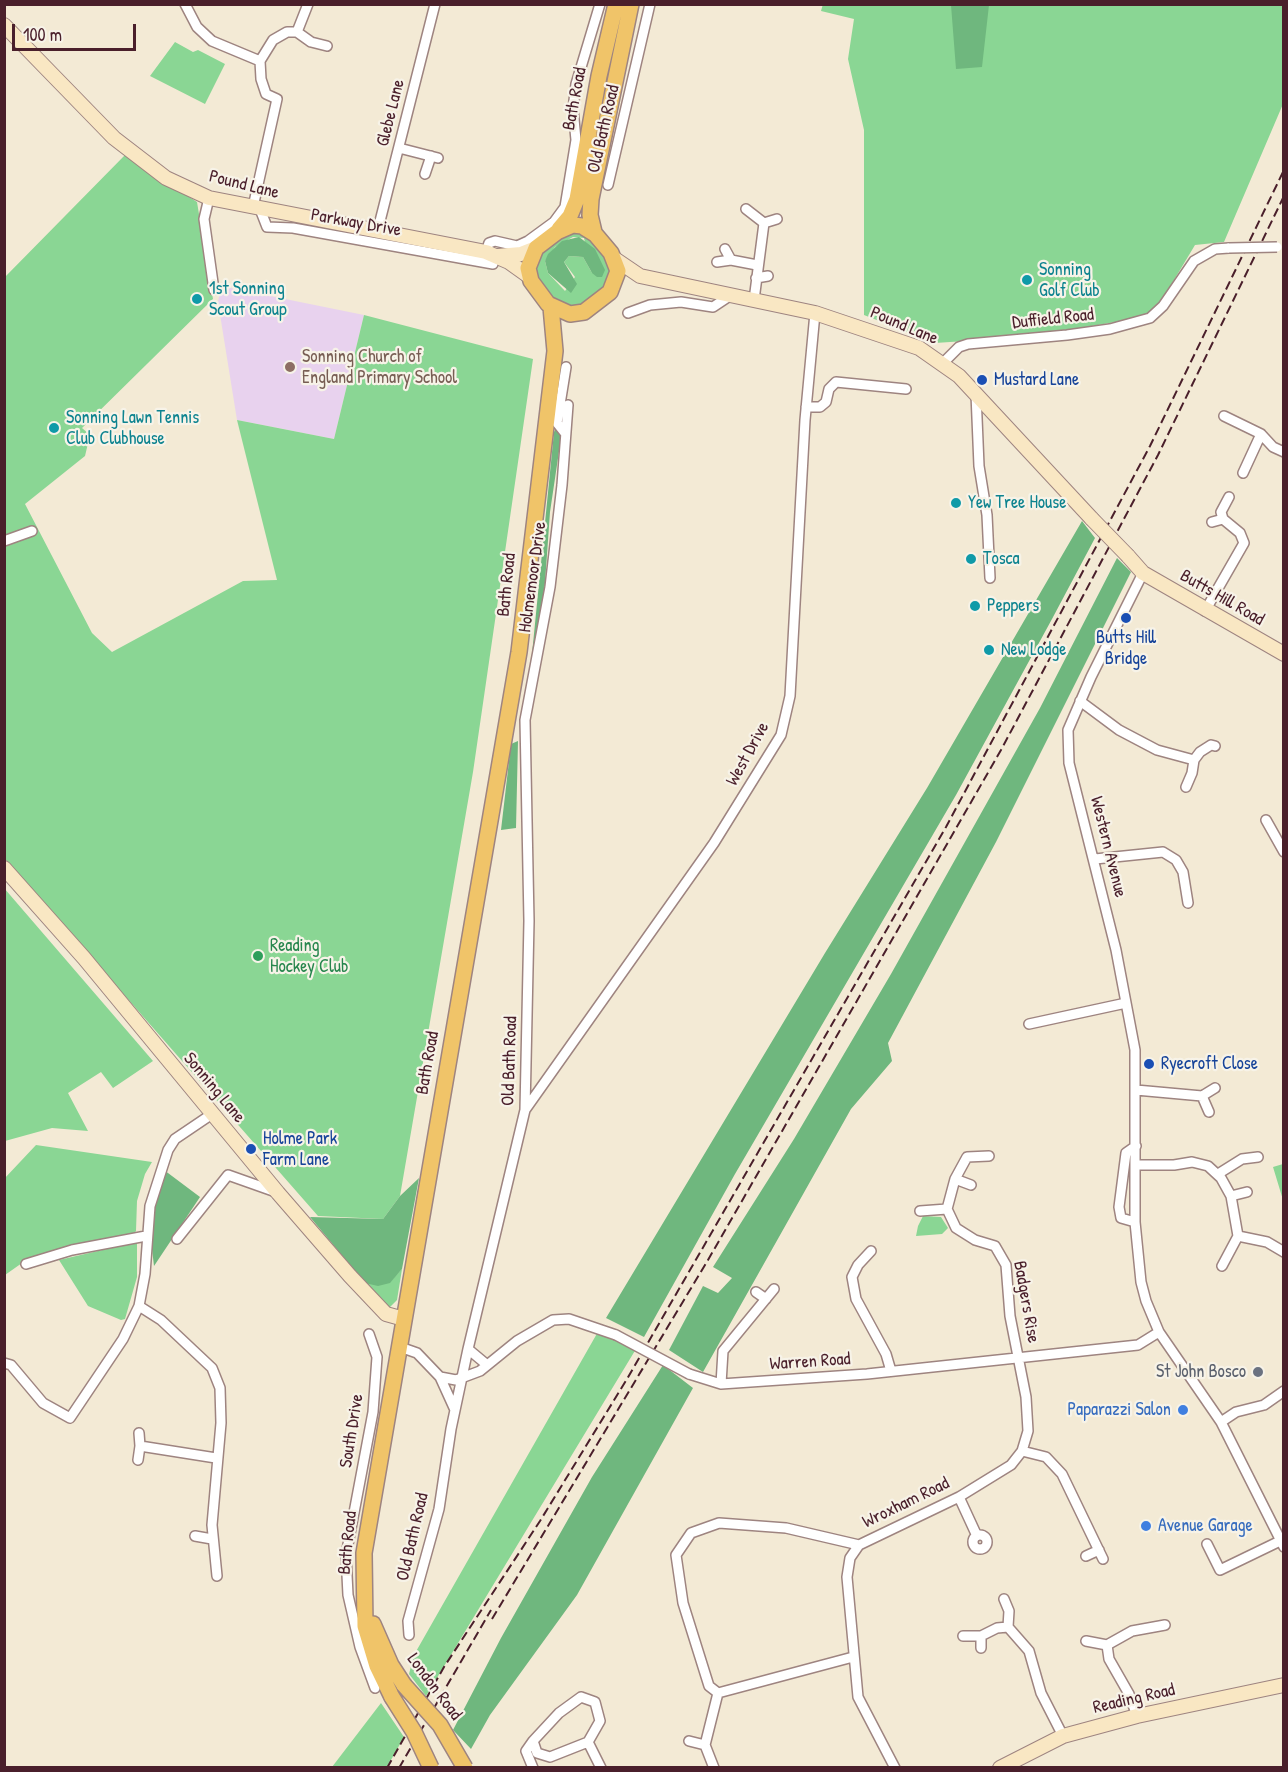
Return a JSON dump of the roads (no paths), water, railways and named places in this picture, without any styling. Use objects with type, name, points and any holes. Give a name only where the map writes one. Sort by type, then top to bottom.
[{"type":"main road","name":"Bath Road","points":[[557,232],[570,216],[577,199],[599,76],[616,4]]},
{"type":"main road","name":"Bath Road","points":[[594,232],[590,205],[631,4]]},
{"type":"main road","points":[[599,76],[615,78]]},
{"type":"main road","points":[[578,225],[594,232],[615,260],[618,271],[612,290],[580,313],[567,314],[551,307],[530,278],[529,263],[536,248],[557,232],[578,225]]},
{"type":"main road","name":"Bath Road","points":[[431,1767],[381,1677],[368,1637],[363,1561],[511,702],[555,351],[551,307]]},
{"type":"main road","name":"Bath Road","points":[[555,351],[564,332],[580,313]]},
{"type":"main road","name":"London Road","points":[[364,1595],[386,1654],[404,1685],[440,1725],[465,1767]]},
{"type":"street","points":[[185,4],[197,27],[212,41],[260,61]]},
{"type":"street","points":[[297,32],[308,4]]},
{"type":"street","name":"Glebe Lane","points":[[378,229],[435,4]]},
{"type":"street","points":[[492,257],[489,243],[495,241],[517,246],[528,241],[554,222],[565,207],[575,149],[573,110],[576,84],[600,4]]},
{"type":"street","name":"Old Bath Road","points":[[608,185],[650,4]]},
{"type":"street","name":"Pound Lane","points":[[4,25],[114,138],[166,178],[209,198],[378,229],[460,252],[492,257],[520,254],[536,248]]},
{"type":"street","points":[[256,208],[277,99],[266,94],[261,79],[260,61],[273,40],[287,33],[297,32],[311,42],[327,46]]},
{"type":"street","name":"Old Bath Road","points":[[615,78],[633,80]]},
{"type":"street","points":[[399,148],[434,157],[425,174]]},
{"type":"street","points":[[209,198],[204,219],[214,290]]},
{"type":"street","name":"Parkway Drive","points":[[256,208],[267,227],[293,228],[460,252]]},
{"type":"street","points":[[746,209],[764,223]]},
{"type":"street","points":[[764,223],[777,219]]},
{"type":"street","points":[[754,300],[764,223]]},
{"type":"street","name":"Duffield Road","points":[[943,363],[959,347],[968,344],[1084,333],[1150,318],[1163,306],[1194,261],[1215,249],[1280,246]]},
{"type":"street","points":[[725,249],[731,260]]},
{"type":"street","name":"Pound Lane","points":[[492,257],[530,278]]},
{"type":"street","name":"Pound Lane","points":[[615,260],[640,276],[814,313],[920,348],[943,363],[976,394],[1143,573]]},
{"type":"street","points":[[717,262],[731,260],[757,265]]},
{"type":"street","points":[[612,290],[640,276]]},
{"type":"street","points":[[756,278],[768,276]]},
{"type":"street","points":[[628,314],[650,305],[681,302],[713,307],[731,295]]},
{"type":"street","name":"West Drive","points":[[525,1110],[714,843],[781,735],[790,696],[806,407],[814,313]]},
{"type":"street","name":"Holmemoor Drive","points":[[565,433],[557,423],[566,367]]},
{"type":"street","points":[[806,407],[820,407],[826,402],[829,389],[836,382],[906,389]]},
{"type":"street","points":[[976,394],[978,457],[987,515],[990,578]]},
{"type":"street","name":"Holmemoor Drive","points":[[529,706],[551,576],[562,484],[568,405]]},
{"type":"street","points":[[1224,416],[1261,434],[1272,447],[1284,452]]},
{"type":"street","points":[[1243,473],[1261,434]]},
{"type":"street","points":[[1270,458],[1272,447]]},
{"type":"street","points":[[1205,611],[1244,543],[1240,533],[1223,519],[1221,512],[1229,497]]},
{"type":"street","points":[[1212,522],[1223,519]]},
{"type":"street","points":[[4,541],[32,531]]},
{"type":"street","name":"Butts Hill Road","points":[[1143,573],[1205,611],[1284,654]]},
{"type":"street","name":"Western Avenue","points":[[1143,573],[1068,730],[1069,763],[1095,859],[1135,1050],[1135,1222],[1141,1282],[1159,1332],[1221,1422],[1282,1544]]},
{"type":"street","points":[[1080,701],[1119,730],[1157,750],[1194,760]]},
{"type":"street","points":[[511,702],[529,706]]},
{"type":"street","name":"Old Bath Road","points":[[409,1635],[408,1621],[438,1509],[468,1349],[525,1110],[530,921],[524,755],[525,720],[529,706]]},
{"type":"street","points":[[1186,787],[1194,760],[1200,752],[1210,746],[1215,746]]},
{"type":"street","points":[[1266,820],[1279,834],[1284,852]]},
{"type":"street","points":[[1095,859],[1163,852],[1176,860],[1183,872],[1182,888],[1188,903]]},
{"type":"street","name":"Sonning Lane","points":[[4,868],[84,958],[278,1193],[379,1306],[391,1316],[404,1320]]},
{"type":"street","points":[[1029,1024],[1126,1003]]},
{"type":"street","points":[[1136,1090],[1202,1096],[1215,1088]]},
{"type":"street","points":[[1202,1096],[1209,1112]]},
{"type":"street","points":[[4,1363],[11,1365],[43,1404],[70,1418],[123,1339],[139,1306],[146,1274],[146,1236],[150,1206],[168,1150],[175,1139],[212,1114]]},
{"type":"street","name":"Western Avenue","points":[[1135,1222],[1121,1218],[1119,1207],[1126,1153],[1136,1146]]},
{"type":"street","points":[[920,1211],[947,1209],[956,1179],[967,1156],[989,1156]]},
{"type":"street","points":[[1218,1174],[1242,1159],[1258,1156]]},
{"type":"street","points":[[1136,1165],[1192,1162],[1208,1166],[1218,1174],[1231,1196],[1238,1236],[1222,1266]]},
{"type":"street","points":[[177,1239],[228,1175],[278,1193]]},
{"type":"street","points":[[956,1179],[971,1185]]},
{"type":"street","points":[[1231,1196],[1247,1192]]},
{"type":"street","name":"Badgers Rise","points":[[947,1209],[956,1228],[975,1240],[995,1246],[1006,1265],[1010,1316],[1019,1358]]},
{"type":"street","points":[[26,1264],[72,1250],[146,1236]]},
{"type":"street","points":[[1238,1236],[1267,1242],[1284,1252]]},
{"type":"street","points":[[871,1251],[858,1265],[852,1277],[856,1299],[886,1354],[891,1371]]},
{"type":"street","points":[[721,1384],[723,1351],[774,1289]]},
{"type":"street","points":[[756,1292],[766,1299]]},
{"type":"street","points":[[139,1306],[161,1320],[212,1368],[220,1388],[222,1422],[216,1458],[212,1539],[217,1576]]},
{"type":"street","name":"Warren Road","points":[[440,1377],[448,1380],[472,1376],[517,1341],[553,1320],[569,1319],[616,1335],[689,1374],[721,1384],[891,1371],[1138,1345],[1159,1332]]},
{"type":"street","name":"South Drive","points":[[369,1334],[377,1357],[373,1412],[346,1555],[348,1596],[360,1647],[375,1688]]},
{"type":"street","points":[[400,1347],[417,1353],[440,1377],[455,1410]]},
{"type":"street","points":[[468,1349],[486,1364]]},
{"type":"street","points":[[1019,1358],[1028,1431],[1022,1451],[1046,1457],[1062,1474],[1101,1555],[1086,1556]]},
{"type":"street","points":[[1221,1422],[1236,1412],[1264,1406],[1284,1391]]},
{"type":"street","points":[[138,1460],[139,1433]]},
{"type":"street","points":[[140,1446],[216,1458]]},
{"type":"street","name":"Wroxham Road","points":[[895,1767],[858,1697],[847,1577],[850,1558],[859,1545],[959,1497],[1011,1466],[1022,1451]]},
{"type":"street","points":[[959,1497],[977,1536]]},
{"type":"street","points":[[718,1694],[709,1686],[683,1603],[676,1555],[691,1533],[719,1523],[786,1528],[859,1545]]},
{"type":"street","points":[[349,1533],[366,1535]]},
{"type":"street","points":[[195,1536],[212,1539]]},
{"type":"street","points":[[1208,1544],[1224,1580]]},
{"type":"street","points":[[1220,1570],[1282,1544]]},
{"type":"street","points":[[1004,1599],[1009,1611],[1008,1627],[1029,1651],[1041,1693],[1063,1736]]},
{"type":"street","points":[[1086,1641],[1107,1645],[1132,1631],[1165,1624]]},
{"type":"street","points":[[963,1636],[981,1636],[997,1628],[1008,1627]]},
{"type":"street","points":[[981,1636],[981,1648]]},
{"type":"street","points":[[1107,1645],[1109,1659],[1129,1694],[1137,1716]]},
{"type":"street","points":[[718,1694],[853,1658]]},
{"type":"street","name":"Reading Road","points":[[1000,1767],[1063,1736],[1137,1716],[1284,1685]]},
{"type":"street","points":[[714,1767],[705,1745],[718,1694]]},
{"type":"street","points":[[533,1741],[537,1753],[550,1757],[588,1742],[600,1721],[596,1702],[581,1697],[559,1713],[533,1741],[526,1751],[533,1767]]},
{"type":"street","points":[[689,1741],[705,1745]]},
{"type":"street","points":[[588,1742],[601,1767]]},
{"type":"railway","points":[[387,1768],[444,1667],[540,1521],[627,1379],[946,827],[1150,446],[1284,170]]},
{"type":"railway","points":[[492,1619],[708,1260],[1001,750],[1158,455],[1284,196]]},
{"type":"railway","points":[[399,1768],[491,1610]]},
{"type":"place","name":"Sonning Golf Club","points":[[1027,280]]},
{"type":"place","name":"1st Sonning Scout Group","points":[[197,299]]},
{"type":"place","name":"Sonning Church of England Primary School","points":[[290,367]]},
{"type":"place","name":"Mustard Lane","points":[[982,380]]},
{"type":"place","name":"Sonning Lawn Tennis Club Clubhouse","points":[[54,428]]},
{"type":"place","name":"Yew Tree House","points":[[956,503]]},
{"type":"place","name":"Tosca","points":[[971,559]]},
{"type":"place","name":"Peppers","points":[[975,606]]},
{"type":"place","name":"Butts Hill Bridge","points":[[1126,618]]},
{"type":"place","name":"New Lodge","points":[[989,650]]},
{"type":"place","name":"Reading Hockey Club","points":[[258,956]]},
{"type":"place","name":"Ryecroft Close","points":[[1149,1064]]},
{"type":"place","name":"Holme Park Farm Lane","points":[[251,1149]]},
{"type":"place","name":"St John Bosco","points":[[1258,1372]]},
{"type":"place","name":"Paparazzi Salon","points":[[1183,1410]]},
{"type":"place","name":"Avenue Garage","points":[[1146,1526]]}]
